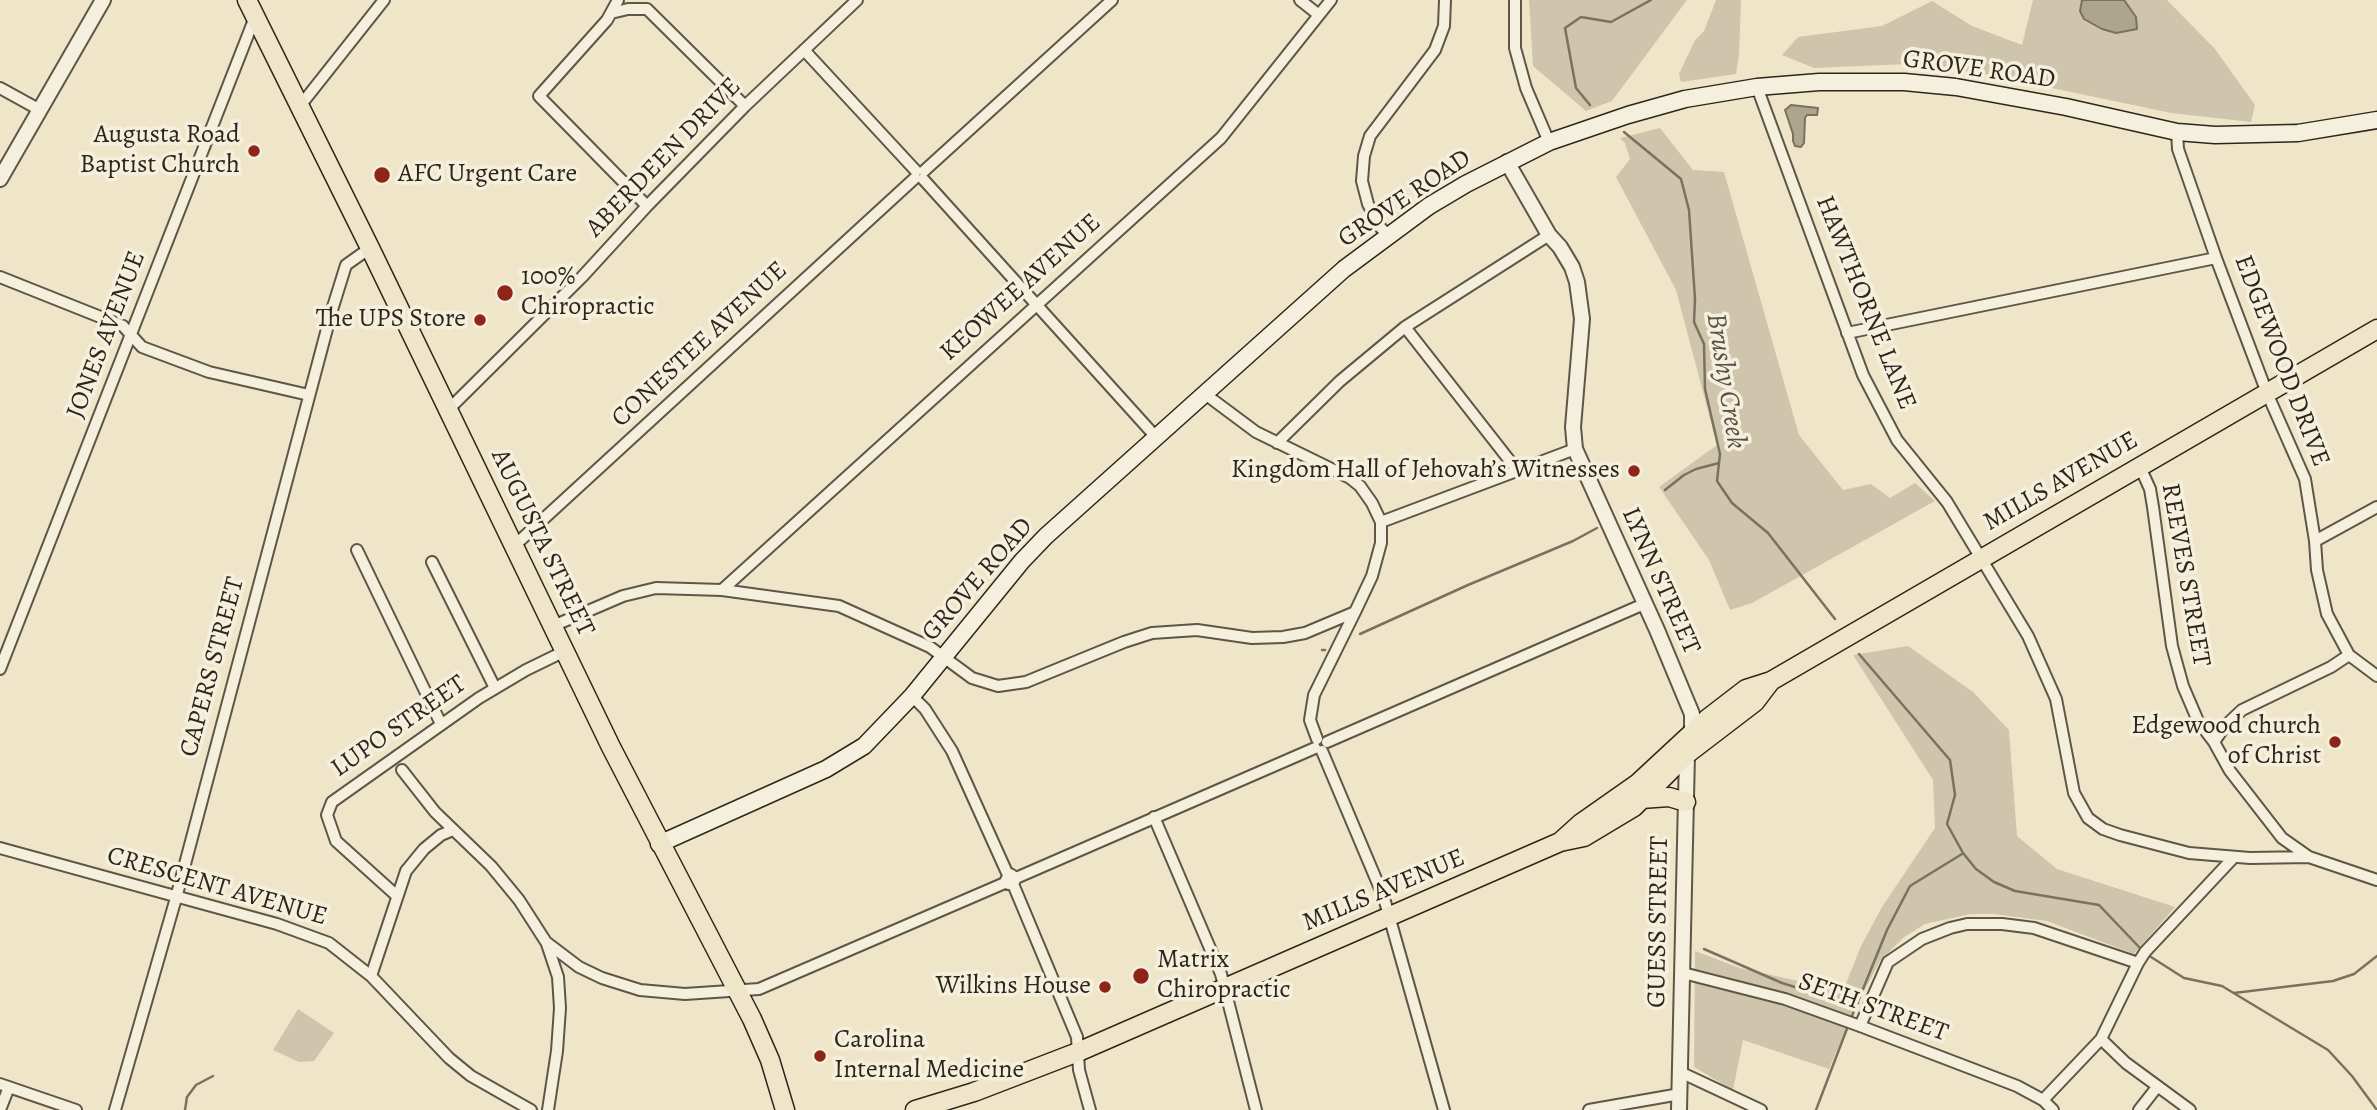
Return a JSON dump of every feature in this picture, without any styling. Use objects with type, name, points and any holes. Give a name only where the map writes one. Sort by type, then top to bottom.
[{"type":"main road","name":"AUGUSTA STREET","points":[[247,0],[370,247],[659,844],[738,992],[770,1060],[785,1110]]},
{"type":"main road","name":"GROVE ROAD","points":[[659,844],[841,762],[864,746],[912,696],[1030,553],[1155,436],[1344,269],[1429,206],[1507,162],[1549,142],[1685,99],[1757,86],[1858,81],[1956,87],[2066,107],[2177,132],[2215,135],[2298,133],[2377,120]]},
{"type":"main road","name":"MILLS AVENUE","points":[[1560,842],[1581,823],[1638,783],[1715,712],[1746,689],[1771,681],[2377,329]]},
{"type":"main road","name":"MILLS AVENUE","points":[[915,1110],[974,1092],[1077,1052],[1560,842],[1584,837],[1634,807],[1687,754],[1755,702],[1771,681]]},
{"type":"main road","points":[[1641,799],[1669,797],[1686,802]]},
{"type":"street","points":[[0,179],[103,0]]},
{"type":"street","points":[[300,106],[384,0]]},
{"type":"street","points":[[618,0],[611,13],[573,60],[539,96],[647,206]]},
{"type":"street","name":"ABERDEEN DRIVE","points":[[448,410],[582,277],[745,106],[858,0]]},
{"type":"street","name":"CONESTEE AVENUE","points":[[514,545],[1112,0]]},
{"type":"street","points":[[1300,0],[1319,15]]},
{"type":"street","name":"KEOWEE AVENUE","points":[[722,590],[1221,138],[1331,0]]},
{"type":"street","points":[[1388,235],[1380,227],[1368,204],[1362,181],[1364,156],[1370,136],[1435,50],[1444,26],[1445,0]]},
{"type":"street","points":[[1515,0],[1515,48],[1525,88],[1549,142]]},
{"type":"street","points":[[611,13],[645,5],[745,106]]},
{"type":"street","name":"JONES AVENUE","points":[[0,669],[255,17]]},
{"type":"street","points":[[804,50],[1155,436]]},
{"type":"street","name":"HAWTHORNE LANE","points":[[1757,86],[1863,375],[1891,430],[1947,502],[2028,636],[2056,699],[2074,793],[2088,818],[2103,829],[2150,844],[2196,854],[2309,857]]},
{"type":"street","points":[[0,88],[40,110]]},
{"type":"street","name":"EDGEWOOD DRIVE","points":[[2177,132],[2178,149],[2216,258],[2267,393],[2301,465],[2323,601],[2348,655],[2377,676]]},
{"type":"street","points":[[1381,522],[1575,449],[1573,427],[1582,319],[1581,296],[1572,267],[1549,235],[1507,162]]},
{"type":"street","points":[[1277,443],[1340,381],[1405,327],[1549,235]]},
{"type":"street","name":"CAPERS STREET","points":[[114,1110],[176,898],[346,265],[370,247]]},
{"type":"street","points":[[1847,333],[2216,258]]},
{"type":"street","points":[[0,277],[122,326],[142,347],[209,372],[309,395]]},
{"type":"street","points":[[1405,327],[1517,470]]},
{"type":"street","points":[[1205,394],[1256,432],[1350,478],[1360,486],[1372,503],[1381,522],[1378,560],[1314,695],[1310,720],[1378,881],[1444,1110]]},
{"type":"street","name":"LYNN STREET","points":[[1575,449],[1691,710],[1693,721],[1690,734]]},
{"type":"street","name":"REEVES STREET","points":[[2140,467],[2150,489],[2177,668],[2198,721],[2214,742],[2230,771],[2283,838],[2309,857]]},
{"type":"street","points":[[2315,541],[2377,507]]},
{"type":"street","points":[[357,550],[441,724]]},
{"type":"street","points":[[432,562],[495,688]]},
{"type":"street","points":[[553,626],[591,608],[638,591],[672,588],[722,590],[839,606],[930,647],[982,682],[1013,686],[1124,642],[1152,634],[1197,630],[1252,638],[1283,637],[1305,633],[1355,612]]},
{"type":"street","points":[[546,942],[579,967],[626,987],[673,993],[759,989],[1644,604]]},
{"type":"street","name":"LUPO STREET","points":[[397,897],[336,841],[327,815],[328,808],[352,786],[495,688],[565,651]]},
{"type":"street","points":[[2214,742],[2225,726],[2242,710],[2331,667],[2348,655]]},
{"type":"street","points":[[912,696],[925,709],[952,751],[1011,880],[1077,1037],[1079,1070],[1090,1110]]},
{"type":"street","name":"GUESS STREET","points":[[1679,1110],[1687,754],[1690,734]]},
{"type":"street","points":[[402,770],[417,791],[453,830],[491,866],[519,900],[546,942],[558,977],[560,1007],[557,1051],[548,1110]]},
{"type":"street","points":[[1154,817],[1222,974],[1256,1110]]},
{"type":"street","points":[[371,976],[397,897],[412,862],[431,842],[453,830]]},
{"type":"street","name":"CRESCENT AVENUE","points":[[0,848],[310,935],[344,953],[371,976],[449,1058],[471,1076],[531,1110]]},
{"type":"street","points":[[2043,1100],[2101,1039],[2138,963],[2234,857]]},
{"type":"street","points":[[2309,857],[2377,880]]},
{"type":"street","points":[[1860,1026],[1888,962],[1912,944],[1958,926],[2002,923],[2034,928],[2138,963]]},
{"type":"street","name":"SETH STREET","points":[[1684,974],[1785,999],[1860,1026],[2017,1086],[2043,1100],[2053,1110]]},
{"type":"street","points":[[2101,1039],[2157,1087],[2190,1110]]},
{"type":"street","points":[[1680,1072],[1761,1110]]},
{"type":"street","points":[[0,1110],[4,1086],[76,1110]]},
{"type":"street","points":[[2138,1110],[2157,1087]]},
{"type":"street","points":[[1589,1110],[1680,1094]]},
{"type":"shaded area","points":[[1529,0],[1687,0],[1612,101],[1586,111],[1533,66]]},
{"type":"shaded area","points":[[1716,0],[1741,0],[1736,74],[1681,82],[1679,74],[1695,40],[1704,31]]},
{"type":"shaded area","points":[[2033,0],[2167,0],[2215,49],[2255,105],[2251,122],[2171,113],[1990,75],[1909,64],[1814,68],[1782,55],[1798,37],[1882,26],[1932,1],[1972,26],[2022,45]]},
{"type":"shaded area","points":[[2082,0],[2124,0],[2136,17],[2137,29],[2116,33],[2102,29],[2084,19],[2080,11]]},
{"type":"shaded area","points":[[1791,105],[1818,108],[1817,115],[1807,115],[1805,118],[1804,143],[1801,147],[1795,146],[1785,110]]},
{"type":"shaded area","points":[[1660,128],[1693,170],[1724,172],[1799,435],[1843,490],[1871,484],[1890,498],[1915,483],[1935,501],[1752,603],[1730,610],[1709,560],[1659,487],[1717,445],[1676,290],[1616,177],[1630,159],[1625,143],[1620,138]]},
{"type":"shaded area","points":[[1908,646],[1973,692],[2009,730],[2017,836],[2057,869],[2175,907],[2134,954],[2047,921],[1971,914],[1925,924],[1903,938],[1880,961],[1853,1012],[1829,1069],[1743,1040],[1733,1090],[1694,1067],[1695,951],[1740,968],[1843,991],[1861,946],[1882,907],[1935,828],[1933,780],[1853,655]]},
{"type":"shaded area","points":[[298,1009],[334,1033],[314,1061],[299,1062],[273,1050]]},
{"type":"waterway","name":"Brushy Creek","points":[[1590,105],[1576,88],[1565,28],[1581,17],[1611,22],[1651,0]]},
{"type":"waterway","name":"Brushy Creek","points":[[1624,132],[1681,179],[1689,210],[1694,322],[1704,344],[1705,389],[1720,454],[1717,481],[1732,503],[1768,533],[1835,619]]},
{"type":"waterway","points":[[1665,490],[1684,475],[1719,463]]},
{"type":"waterway","points":[[1360,634],[1597,528]]},
{"type":"waterway","name":"Brushy Creek","points":[[1859,654],[1950,760],[1955,795],[1947,824],[1963,853],[1976,869],[1994,882],[2015,891],[2099,905],[2140,948]]},
{"type":"waterway","points":[[1852,1016],[1887,930],[1910,886],[1962,854]]},
{"type":"waterway","points":[[1704,949],[1782,983],[1858,1003]]},
{"type":"waterway","points":[[2234,993],[2333,981],[2354,974],[2377,956]]},
{"type":"waterway","name":"Brushy Creek","points":[[2151,957],[2184,978],[2222,986],[2328,1050],[2352,1076],[2377,1110]]},
{"type":"waterway","points":[[1816,1110],[1848,1026]]},
{"type":"waterway","points":[[185,1110],[187,1097],[196,1085],[213,1076]]},
{"type":"place","name":"Augusta Road Baptist Church","points":[[254,151]]},
{"type":"place","name":"AFC Urgent Care","points":[[382,175]]},
{"type":"place","name":"100% Chiropractic","points":[[505,293]]},
{"type":"place","name":"The UPS Store","points":[[480,320]]},
{"type":"place","name":"Kingdom Hall of Jehovah’s Witnesses","points":[[1634,471]]},
{"type":"place","name":"Edgewood church of Christ","points":[[2335,742]]},
{"type":"place","name":"Matrix Chiropractic","points":[[1141,976]]},
{"type":"place","name":"Wilkins House","points":[[1105,987]]},
{"type":"place","name":"Carolina Internal Medicine","points":[[820,1056]]}]
